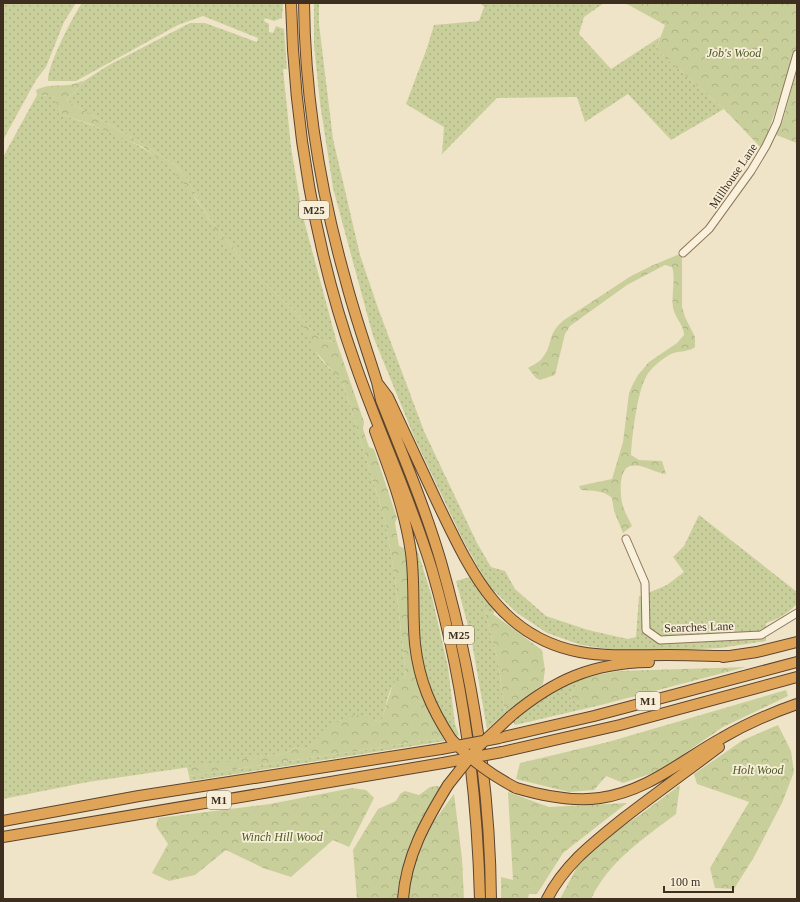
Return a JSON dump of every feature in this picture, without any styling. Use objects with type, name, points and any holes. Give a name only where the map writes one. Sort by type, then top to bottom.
[{"type":"highway","name":"M25","points":[[291,3],[296,86],[303,142],[314,210],[325,261],[355,364],[416,522],[445,623],[468,740],[479,861],[480,899]]},
{"type":"highway","name":"M25","points":[[304,3],[309,84],[326,199],[345,279],[377,382],[381,400],[423,508],[441,561],[468,672],[490,829],[491,899]]},
{"type":"highway","points":[[377,382],[388,397],[474,576],[500,610],[516,624],[536,636],[558,646],[580,652],[623,656],[728,656]]},
{"type":"highway","points":[[372,410],[374,428],[396,489],[408,533],[413,574],[415,644],[421,676],[432,709],[451,739],[491,775],[516,788],[543,796],[576,799],[600,798],[618,794],[641,786],[662,776],[722,738],[762,718],[797,704]]},
{"type":"highway","points":[[403,899],[406,876],[414,847],[429,815],[448,785],[467,760],[511,716],[546,690],[580,672],[595,668],[640,662],[684,661],[728,656],[757,652],[797,642]]},
{"type":"highway","name":"M1","points":[[3,821],[139,796],[441,749],[499,738],[594,716],[797,662]]},
{"type":"highway","name":"M1","points":[[3,837],[502,752],[620,725],[797,677]]},
{"type":"highway","points":[[547,899],[555,884],[580,853],[644,802],[762,718]]},
{"type":"highway","name":"M25","points":[[474,899],[479,861]]},
{"type":"street","name":"Millhouse Lane","points":[[683,253],[710,229],[751,172],[766,146],[777,123],[797,54]]},
{"type":"street","name":"Searches Lane","points":[[626,539],[645,583],[646,630],[660,640],[761,635],[797,613]]},
{"type":"green space","points":[[3,3],[76,3],[64,22],[46,67],[36,80],[3,140]]},
{"type":"green space","points":[[82,3],[283,3],[282,18],[274,21],[265,18],[264,21],[269,24],[269,32],[273,33],[276,26],[284,29],[287,69],[283,69],[291,147],[302,213],[337,343],[323,340],[315,334],[301,317],[246,264],[211,220],[187,179],[175,165],[145,145],[67,101],[84,81],[109,65],[190,23],[205,23],[257,42],[258,38],[203,16],[178,25],[76,81],[48,81],[56,53],[67,29]]},
{"type":"green space","points":[[314,3],[319,3],[319,24],[333,139],[360,255],[424,431],[477,543],[491,567],[505,571],[515,589],[546,616],[588,630],[628,639],[636,637],[639,596],[648,598],[648,593],[667,585],[684,572],[673,557],[684,546],[699,515],[797,592],[797,604],[790,611],[775,620],[766,623],[766,641],[720,648],[677,650],[615,650],[581,645],[547,633],[517,613],[488,585],[463,540],[415,439],[373,336],[333,188],[320,103],[314,45]]},
{"type":"green space","points":[[480,3],[604,3],[584,17],[579,34],[611,69],[660,37],[656,49],[724,109],[671,140],[628,94],[585,122],[577,97],[497,98],[442,154],[444,127],[406,104],[434,25],[479,21],[484,7]]},
{"type":"green space","name":"Job's Wood","points":[[625,3],[797,3],[797,48],[762,149],[724,109],[656,49],[665,25]]},
{"type":"green space","points":[[797,69],[797,143],[776,135],[783,120]]},
{"type":"green space","points":[[84,81],[67,101],[145,145],[175,165],[187,179],[211,220],[246,264],[301,317],[315,334],[323,340],[337,343],[364,422],[363,429],[369,447],[374,449],[397,518],[395,523],[399,546],[404,548],[408,567],[413,662],[422,695],[443,738],[189,776],[187,767],[286,753],[297,747],[304,750],[329,728],[350,716],[357,715],[381,722],[393,684],[396,679],[406,677],[395,577],[385,520],[343,383],[315,351],[299,318],[244,266],[223,243],[197,200],[173,170],[143,147],[90,124],[63,115],[52,96],[37,95],[36,90],[47,86],[70,85]]},
{"type":"green space","points":[[37,95],[52,96],[63,115],[112,133],[145,149],[173,170],[197,200],[228,248],[251,273],[284,302],[299,318],[320,358],[343,383],[385,520],[395,577],[406,677],[399,679],[391,689],[381,722],[374,720],[341,720],[304,750],[297,747],[286,753],[88,782],[3,799],[3,157]]},
{"type":"green space","points":[[682,253],[682,307],[685,317],[695,337],[695,347],[690,350],[672,353],[662,360],[650,371],[642,386],[635,416],[631,455],[639,460],[662,461],[666,474],[635,465],[626,468],[622,478],[621,496],[624,509],[632,526],[623,533],[614,511],[612,498],[602,492],[581,490],[579,486],[612,479],[623,442],[629,393],[633,384],[638,375],[649,362],[677,343],[684,335],[683,328],[673,308],[674,276],[672,267],[665,265],[627,285],[570,326],[565,334],[555,375],[540,380],[536,378],[528,368],[542,359],[552,335],[558,325],[564,320],[631,276]]},
{"type":"green space","points":[[411,530],[432,597],[448,667],[455,724],[459,735],[455,737],[447,726],[427,686],[419,645]]},
{"type":"green space","points":[[470,577],[484,598],[495,610],[493,614],[485,612],[498,661],[505,713],[487,729],[471,637],[456,581]]},
{"type":"green space","points":[[485,612],[493,614],[542,650],[545,670],[543,684],[505,713],[498,661]]},
{"type":"green space","points":[[746,667],[601,705],[580,705],[570,697],[581,678],[618,671]]},
{"type":"green space","points":[[581,678],[570,697],[580,705],[601,705],[515,725],[512,721],[555,689]]},
{"type":"green space","points":[[786,690],[788,696],[723,727],[659,771],[623,783],[606,776],[594,790],[569,792],[516,779],[520,763],[608,742]]},
{"type":"green space","name":"Holt Wood","points":[[778,725],[791,751],[794,772],[782,803],[754,857],[734,889],[715,888],[710,868],[749,802],[697,784],[694,774],[743,740]]},
{"type":"green space","points":[[443,738],[445,741],[190,781],[189,776]]},
{"type":"green space","points":[[680,785],[676,814],[639,842],[617,862],[598,885],[591,899],[560,899],[577,867],[602,840],[641,814]]},
{"type":"green space","points":[[430,787],[440,787],[419,826],[408,854],[399,899],[357,899],[353,850],[378,809],[396,801],[400,794],[405,791],[419,795]]},
{"type":"green space","name":"Winch Hill Wood","points":[[352,788],[366,790],[374,798],[349,847],[333,840],[291,877],[263,868],[226,850],[195,875],[169,881],[152,873],[168,844],[156,826],[158,818],[270,804]]},
{"type":"green space","points":[[508,792],[549,807],[627,803],[563,853],[537,894],[529,894],[528,899],[501,899],[501,877],[513,880]]},
{"type":"green space","points":[[454,794],[462,858],[464,899],[409,899],[410,880],[425,833]]}]
